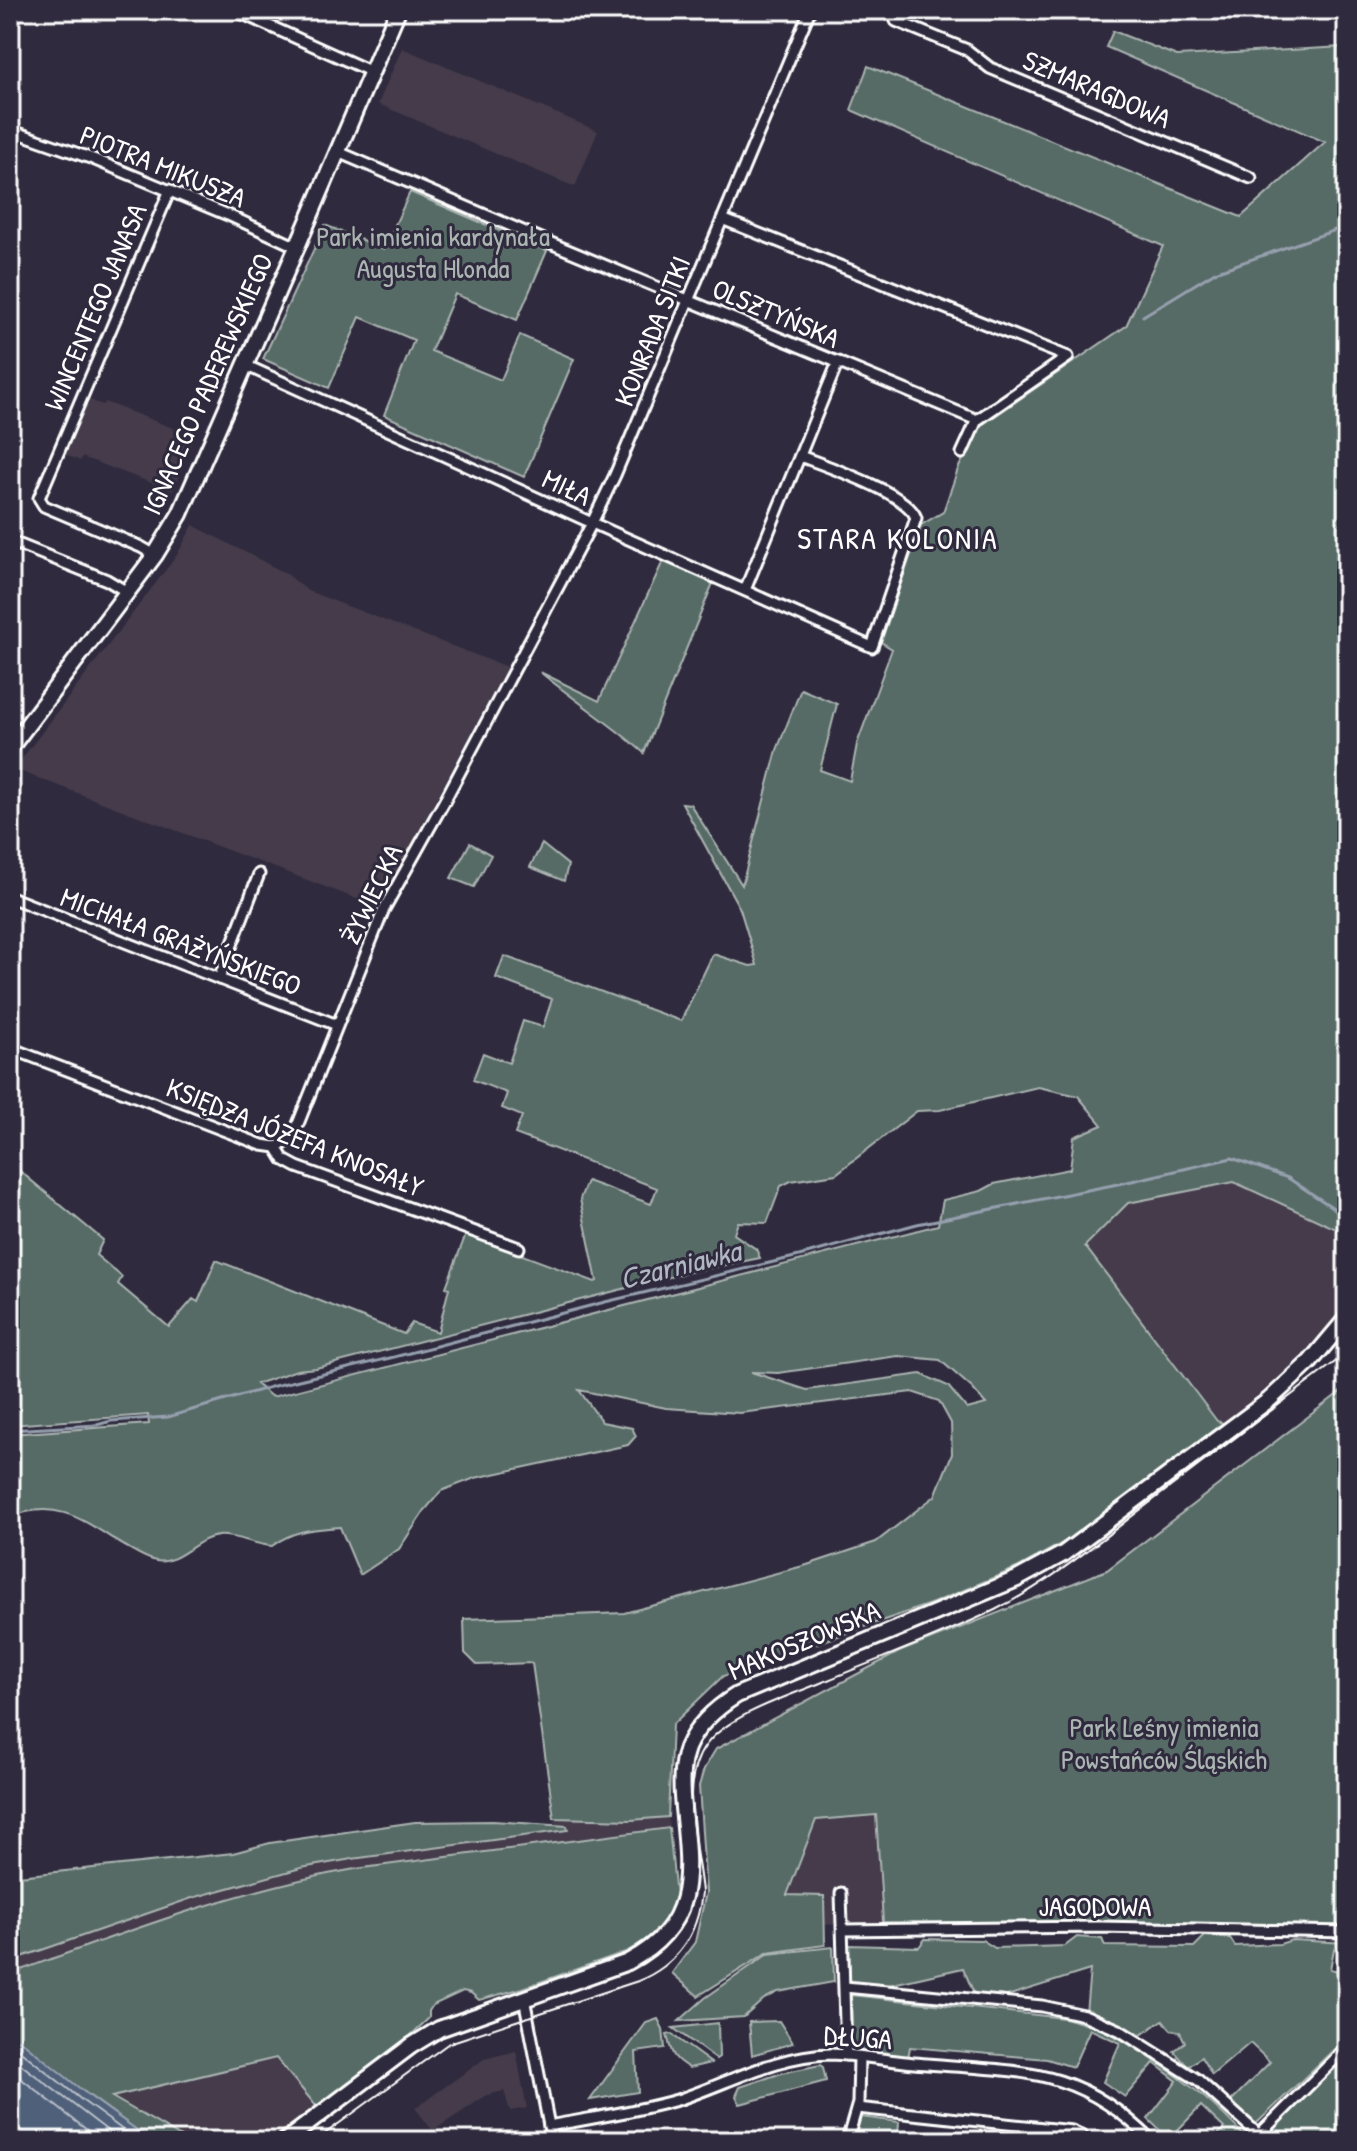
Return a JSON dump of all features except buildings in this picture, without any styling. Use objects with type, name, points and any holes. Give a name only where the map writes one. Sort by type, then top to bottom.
[{"type":"main road","name":"IGNACEGO PADEREWSKIEGO","points":[[10,748],[155,555],[180,514],[398,10]]},
{"type":"main road","name":"MAKOSZOWSKA","points":[[285,2141],[425,2037],[450,2023],[628,1962],[656,1944],[680,1910],[688,1879],[681,1782],[687,1748],[696,1732],[715,1711],[737,1695],[1017,1579],[1063,1554],[1269,1400],[1310,1362],[1347,1318]]},
{"type":"street","points":[[234,10],[372,72]]},
{"type":"street","name":"KONRADA SITKI","points":[[518,662],[592,523],[639,420],[810,10]]},
{"type":"street","name":"SZMARAGDOWA","points":[[896,10],[896,21],[967,50],[990,68],[1251,178]]},
{"type":"street","name":"PIOTRA MIKUSZA","points":[[10,130],[170,190],[297,247]]},
{"type":"street","name":"OLSZTYŃSKA","points":[[338,152],[977,420]]},
{"type":"street","name":"WINCENTEGO JANASA","points":[[155,555],[44,506],[39,498],[170,190]]},
{"type":"street","points":[[722,219],[1068,357],[977,420],[962,453]]},
{"type":"street","points":[[745,590],[838,362]]},
{"type":"street","name":"MIŁA","points":[[245,365],[872,647],[916,518],[915,513],[888,493],[800,456]]},
{"type":"street","points":[[10,541],[107,580],[127,592]]},
{"type":"street","name":"ŻYWIECKA","points":[[276,1147],[294,1134],[384,909],[518,662]]},
{"type":"street","points":[[219,979],[259,874]]},
{"type":"street","name":"MICHAŁA GRAŻYŃSKIEGO","points":[[10,897],[337,1025]]},
{"type":"street","name":"KSIĘDZA JÓZEFA KNOSAŁY","points":[[10,1048],[262,1145],[276,1147],[284,1160],[297,1167],[519,1248]]},
{"type":"street","points":[[841,1893],[846,2055]]},
{"type":"street","name":"JAGODOWA","points":[[843,1930],[1100,1927],[1347,1932]]},
{"type":"street","points":[[845,1987],[1042,2006],[1084,2015],[1132,2037],[1198,2080],[1256,2138],[1347,2047]]},
{"type":"street","points":[[524,1998],[552,2141]]},
{"type":"street","name":"DŁUGA","points":[[549,2126],[673,2101],[796,2058],[819,2054],[1054,2078],[1088,2091],[1113,2106],[1152,2141]]},
{"type":"street","points":[[847,2141],[857,2108],[859,2057]]},
{"type":"street","points":[[857,2108],[1072,2131],[1087,2141]]},
{"type":"shaded area","points":[[402,48],[598,131],[575,187],[378,104]]},
{"type":"shaded area","points":[[87,399],[103,405],[105,402],[194,436],[173,491],[82,457],[80,461],[64,454]]},
{"type":"shaded area","points":[[193,525],[287,574],[308,591],[507,667],[378,907],[14,769],[177,555]]},
{"type":"shaded area","points":[[1234,1182],[1347,1234],[1347,1302],[1311,1347],[1223,1423],[1217,1421],[1084,1246],[1128,1203]]},
{"type":"shaded area","points":[[877,1815],[883,1922],[824,1925],[823,1896],[786,1895],[816,1819]]},
{"type":"shaded area","points":[[668,1817],[669,1828],[304,1878],[252,1891],[10,1974],[10,1961],[192,1898],[301,1868],[567,1826],[555,1825],[554,1818],[631,1820]]},
{"type":"shaded area","points":[[516,2051],[527,2108],[510,2111],[504,2091],[487,2095],[433,2131],[415,2108],[484,2059]]},
{"type":"shaded area","points":[[276,2058],[317,2107],[271,2141],[188,2141],[111,2097]]},
{"type":"green space","points":[[1113,31],[1177,56],[1344,47],[1347,39],[1347,1234],[1234,1182],[1128,1203],[1085,1246],[1217,1421],[1223,1423],[1068,1540],[1019,1567],[933,1603],[723,1676],[672,1725],[668,1817],[631,1820],[554,1818],[532,1663],[477,1665],[465,1653],[464,1619],[624,1613],[807,1565],[876,1542],[935,1496],[952,1454],[951,1423],[939,1401],[912,1392],[740,1413],[666,1408],[579,1390],[602,1422],[632,1428],[636,1436],[628,1445],[475,1478],[441,1491],[399,1549],[360,1575],[340,1527],[296,1533],[272,1546],[218,1536],[202,1541],[172,1559],[156,1561],[83,1521],[57,1511],[42,1510],[10,1517],[10,1434],[149,1424],[148,1415],[10,1425],[10,1163],[103,1240],[96,1255],[122,1277],[118,1284],[169,1327],[193,1299],[198,1302],[216,1260],[404,1334],[412,1323],[438,1332],[449,1288],[446,1287],[466,1234],[597,1281],[580,1199],[587,1181],[651,1204],[657,1188],[515,1134],[522,1116],[502,1108],[507,1093],[473,1080],[483,1053],[509,1063],[523,1021],[543,1027],[552,999],[496,978],[504,956],[681,1021],[713,954],[750,966],[757,965],[740,909],[682,803],[690,804],[742,885],[777,750],[801,689],[837,704],[820,770],[850,781],[857,744],[892,649],[881,642],[921,525],[943,512],[958,469],[979,427],[1126,326],[1163,246],[851,110],[868,66],[1241,217],[1325,142],[1106,47]],"holes":[[[1038,1087],[1078,1096],[1102,1125],[1074,1137],[1070,1169],[994,1184],[981,1191],[943,1200],[938,1225],[272,1397],[256,1384],[297,1370],[316,1368],[685,1273],[760,1258],[756,1249],[734,1234],[738,1222],[767,1223],[781,1186],[791,1181],[836,1174],[917,1111],[940,1110]],[[898,1356],[940,1360],[986,1404],[967,1409],[948,1386],[921,1374],[807,1390],[751,1372],[778,1373]]]},
{"type":"green space","name":"Park imienia kardynała Augusta Hlonda","points":[[410,192],[547,251],[517,320],[455,294],[431,351],[501,380],[520,335],[574,359],[524,477],[384,415],[414,340],[360,317],[329,388],[263,359],[325,225],[384,249]]},
{"type":"green space","points":[[663,561],[713,583],[644,753],[540,672],[599,701]]},
{"type":"green space","points":[[470,843],[491,855],[474,887],[451,878]]},
{"type":"green space","points":[[542,844],[568,865],[564,881],[530,867]]},
{"type":"green space","name":"Park Leśny imienia Powstańców Śląskich","points":[[1347,1387],[1347,1928],[883,1922],[876,1815],[816,1820],[787,1895],[824,1896],[825,1945],[767,1953],[698,1996],[672,1973],[695,1942],[706,1893],[699,1786],[704,1769],[716,1749],[899,1652],[1107,1570]]},
{"type":"green space","points":[[493,1821],[567,1826],[568,1830],[301,1868],[192,1898],[10,1961],[10,1877],[233,1853],[270,1843],[415,1822]]},
{"type":"green space","points":[[669,1828],[676,1896],[666,1921],[656,1933],[628,1951],[523,1988],[479,2000],[463,1991],[433,2005],[429,2018],[411,2035],[317,2107],[276,2058],[112,2097],[188,2141],[152,2141],[10,2038],[10,1974],[224,1900],[355,1869]]},
{"type":"green space","points":[[1205,1936],[1230,1938],[1235,1946],[1280,1944],[1292,1940],[1347,1943],[1347,1951],[1334,1949],[1330,1969],[1347,1973],[1347,2037],[1256,2124],[1231,2101],[1270,2062],[1250,2043],[1212,2075],[1201,2057],[1188,2067],[1174,2051],[1185,2042],[1180,2032],[1171,2030],[1163,2020],[1135,2039],[1086,2012],[1090,1970],[994,2000],[976,1998],[963,1968],[871,1989],[850,1984],[849,1945],[919,1947],[925,1939],[982,1940],[995,1948],[1065,1946],[1077,1937],[1102,1939],[1105,1946],[1194,1947]]},
{"type":"green space","points":[[833,1947],[834,1982],[778,1992],[764,1999],[744,2017],[679,2021],[705,1998],[768,1954]]},
{"type":"green space","points":[[851,1995],[1064,2018],[1096,2027],[1123,2040],[1175,2075],[1212,2104],[1245,2137],[1241,2141],[1212,2141],[1224,2128],[1201,2106],[1169,2139],[1148,2119],[1177,2081],[1154,2063],[1125,2097],[1103,2082],[1120,2043],[1090,2029],[1073,2067],[1047,2059],[910,2047],[908,2058],[852,2050]]},
{"type":"green space","points":[[658,2019],[663,2029],[665,2048],[636,2052],[638,2092],[590,2100],[646,2023]]},
{"type":"green space","points":[[779,2021],[793,2043],[752,2055],[749,2022]]},
{"type":"green space","points":[[718,2023],[719,2057],[716,2059],[673,2028]]},
{"type":"green space","points":[[671,2034],[711,2063],[689,2068],[683,2064],[672,2051],[667,2035]]},
{"type":"green space","points":[[1347,2053],[1347,2141],[1260,2141]]},
{"type":"green space","points":[[820,2065],[826,2081],[740,2104],[736,2096],[740,2087]]},
{"type":"green space","points":[[861,2117],[899,2122],[898,2136],[871,2135],[870,2141],[854,2141]]},
{"type":"water","points":[[10,2038],[20,2040],[152,2141],[10,2141]]},
{"type":"waterway","points":[[1143,316],[1215,272],[1347,226]]},
{"type":"waterway","name":"Czarniawka","points":[[10,1430],[168,1417],[274,1386],[917,1224],[1232,1158],[1288,1178],[1347,1217]]},
{"type":"tram line","points":[[315,2141],[449,2043],[638,1981],[674,1957],[690,1934],[700,1907],[702,1892],[691,1797],[697,1761],[716,1734],[762,1706],[954,1629],[1034,1588],[1347,1353]]},
{"type":"district","name":"STARA KOLONIA","points":[[898,538]]}]
